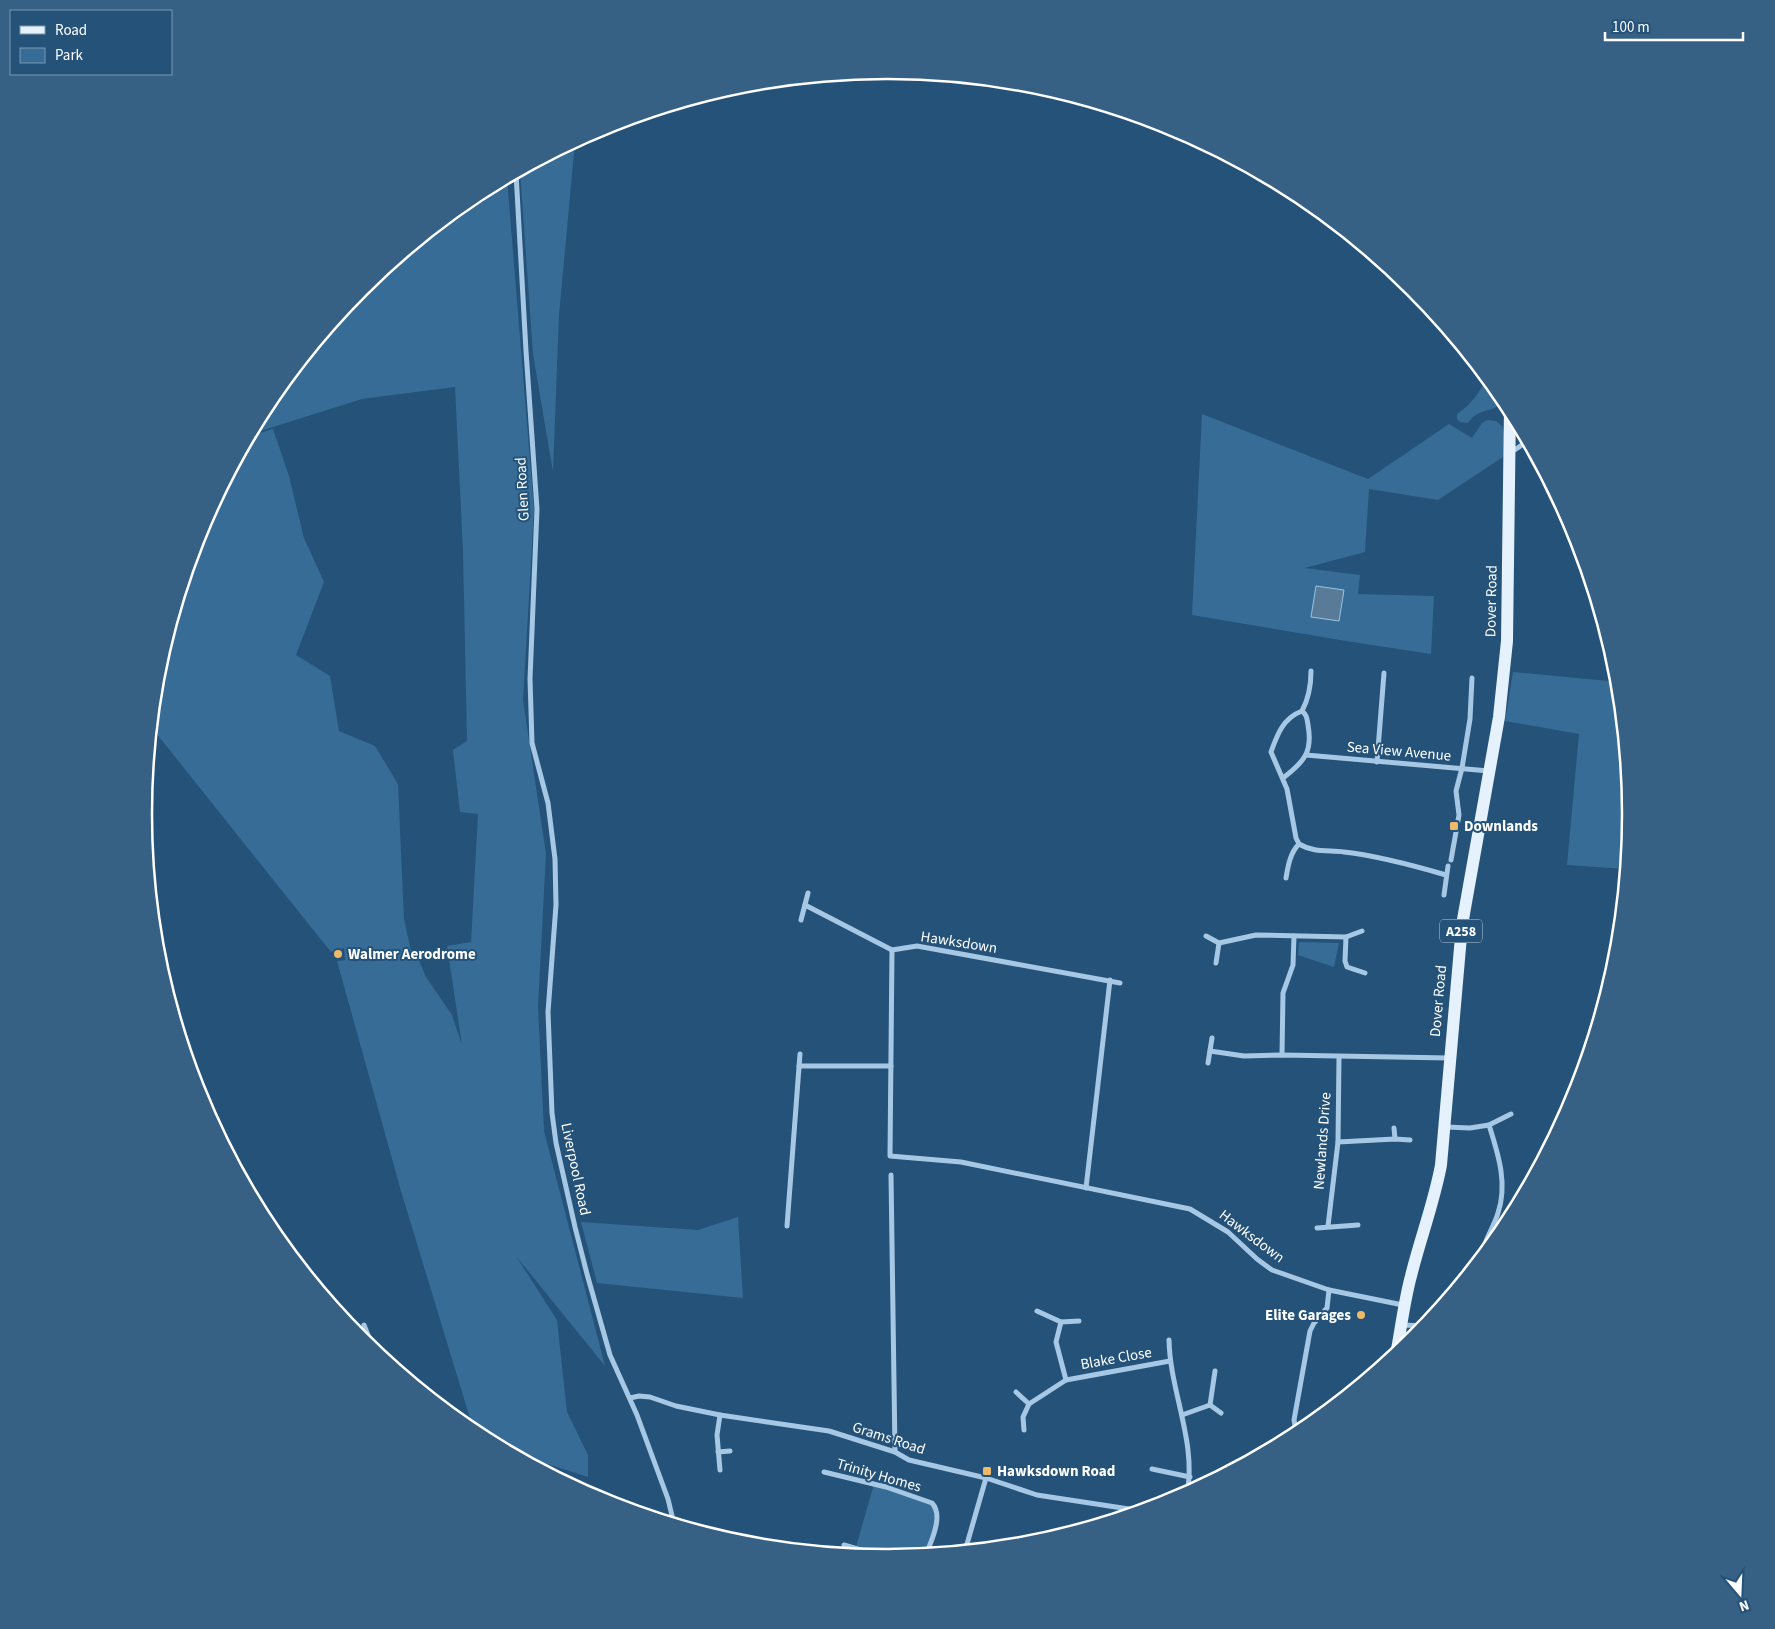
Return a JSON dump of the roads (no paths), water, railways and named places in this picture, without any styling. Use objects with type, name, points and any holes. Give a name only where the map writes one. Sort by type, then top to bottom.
[{"type":"main road","name":"Dover Road","points":[[1398,1344],[1411,1275],[1436,1193],[1441,1165],[1463,915],[1490,771],[1502,693],[1507,642],[1510,423]]},
{"type":"street","name":"Glen Road","points":[[516,179],[522,294],[537,509],[530,700],[532,743],[548,803]]},
{"type":"street","points":[[1510,453],[1523,444]]},
{"type":"street","points":[[1311,672],[1311,685],[1307,703],[1302,711],[1294,714],[1278,731],[1271,752],[1287,789],[1296,838],[1299,844],[1316,851],[1342,851],[1386,859],[1446,875]]},
{"type":"street","points":[[1377,762],[1384,673]]},
{"type":"street","points":[[1444,895],[1446,875],[1459,815],[1456,792],[1470,719],[1472,678]]},
{"type":"street","points":[[1283,778],[1300,764],[1310,748],[1306,714],[1302,711]]},
{"type":"street","name":"Sea View Avenue","points":[[1306,755],[1490,771]]},
{"type":"street","name":"Liverpool Road","points":[[548,803],[555,859],[556,904],[548,1012],[552,1113],[556,1143],[587,1274],[610,1355],[630,1398],[668,1499],[672,1518]]},
{"type":"street","points":[[1286,878],[1289,862],[1299,844]]},
{"type":"street","points":[[801,920],[808,894]]},
{"type":"street","points":[[805,905],[892,950]]},
{"type":"street","points":[[1206,936],[1219,943],[1256,936],[1346,937],[1362,931]]},
{"type":"street","points":[[1282,1054],[1283,994],[1293,965],[1294,936]]},
{"type":"street","points":[[1346,937],[1345,961],[1347,967],[1365,974]]},
{"type":"street","points":[[1216,963],[1219,943]]},
{"type":"street","name":"Hawksdown","points":[[1120,983],[917,946],[892,950],[890,1156],[961,1162],[1190,1209],[1228,1232],[1272,1270],[1329,1290],[1404,1305]]},
{"type":"street","points":[[1086,1188],[1110,980]]},
{"type":"street","points":[[1208,1063],[1212,1038]]},
{"type":"street","points":[[1210,1051],[1244,1056],[1282,1054],[1339,1057],[1449,1058]]},
{"type":"street","points":[[787,1226],[800,1054]]},
{"type":"street","name":"Newlands Drive","points":[[1328,1226],[1338,1142],[1339,1057]]},
{"type":"street","points":[[799,1066],[891,1066]]},
{"type":"street","points":[[1445,1127],[1470,1128],[1489,1126],[1511,1114]]},
{"type":"street","points":[[1487,1240],[1499,1212],[1502,1192],[1500,1166],[1489,1126]]},
{"type":"street","points":[[1394,1128],[1395,1139]]},
{"type":"street","points":[[1338,1142],[1410,1140]]},
{"type":"street","points":[[891,1175],[895,1452]]},
{"type":"street","points":[[1317,1228],[1358,1225]]},
{"type":"street","points":[[1295,1426],[1294,1420],[1310,1331],[1314,1323],[1327,1308],[1329,1290]]},
{"type":"street","points":[[1037,1311],[1061,1322],[1079,1321]]},
{"type":"street","name":"Blake Close","points":[[1061,1322],[1056,1342],[1066,1380]]},
{"type":"street","points":[[364,1325],[368,1336]]},
{"type":"street","points":[[1402,1325],[1417,1326]]},
{"type":"street","name":"Blake Close","points":[[1169,1340],[1170,1361],[1190,1461],[1189,1485]]},
{"type":"street","name":"Blake Close","points":[[1029,1404],[1066,1380],[1170,1361]]},
{"type":"street","points":[[1210,1405],[1215,1371]]},
{"type":"street","points":[[1016,1392],[1029,1404],[1023,1417],[1024,1430]]},
{"type":"street","name":"Grams Road","points":[[630,1398],[639,1396],[650,1397],[676,1406],[720,1415],[829,1431],[895,1452],[909,1460],[986,1478],[1037,1494],[1129,1509]]},
{"type":"street","points":[[1182,1415],[1210,1405]]},
{"type":"street","points":[[1210,1405],[1220,1413]]},
{"type":"street","points":[[720,1415],[717,1435],[720,1470]]},
{"type":"street","points":[[718,1452],[730,1451]]},
{"type":"street","points":[[1152,1469],[1190,1477]]},
{"type":"street","name":"Trinity Homes","points":[[824,1472],[886,1488],[932,1503],[938,1513],[928,1549]]},
{"type":"street","points":[[966,1546],[986,1478]]},
{"type":"street","points":[[844,1545],[859,1549]]},
{"type":"place","name":"Downlands","points":[[1454,826]]},
{"type":"place","name":"Walmer Aerodrome","points":[[338,954]]},
{"type":"place","name":"Elite Garages","points":[[1361,1315]]},
{"type":"place","name":"Hawksdown Road","points":[[987,1471]]}]
